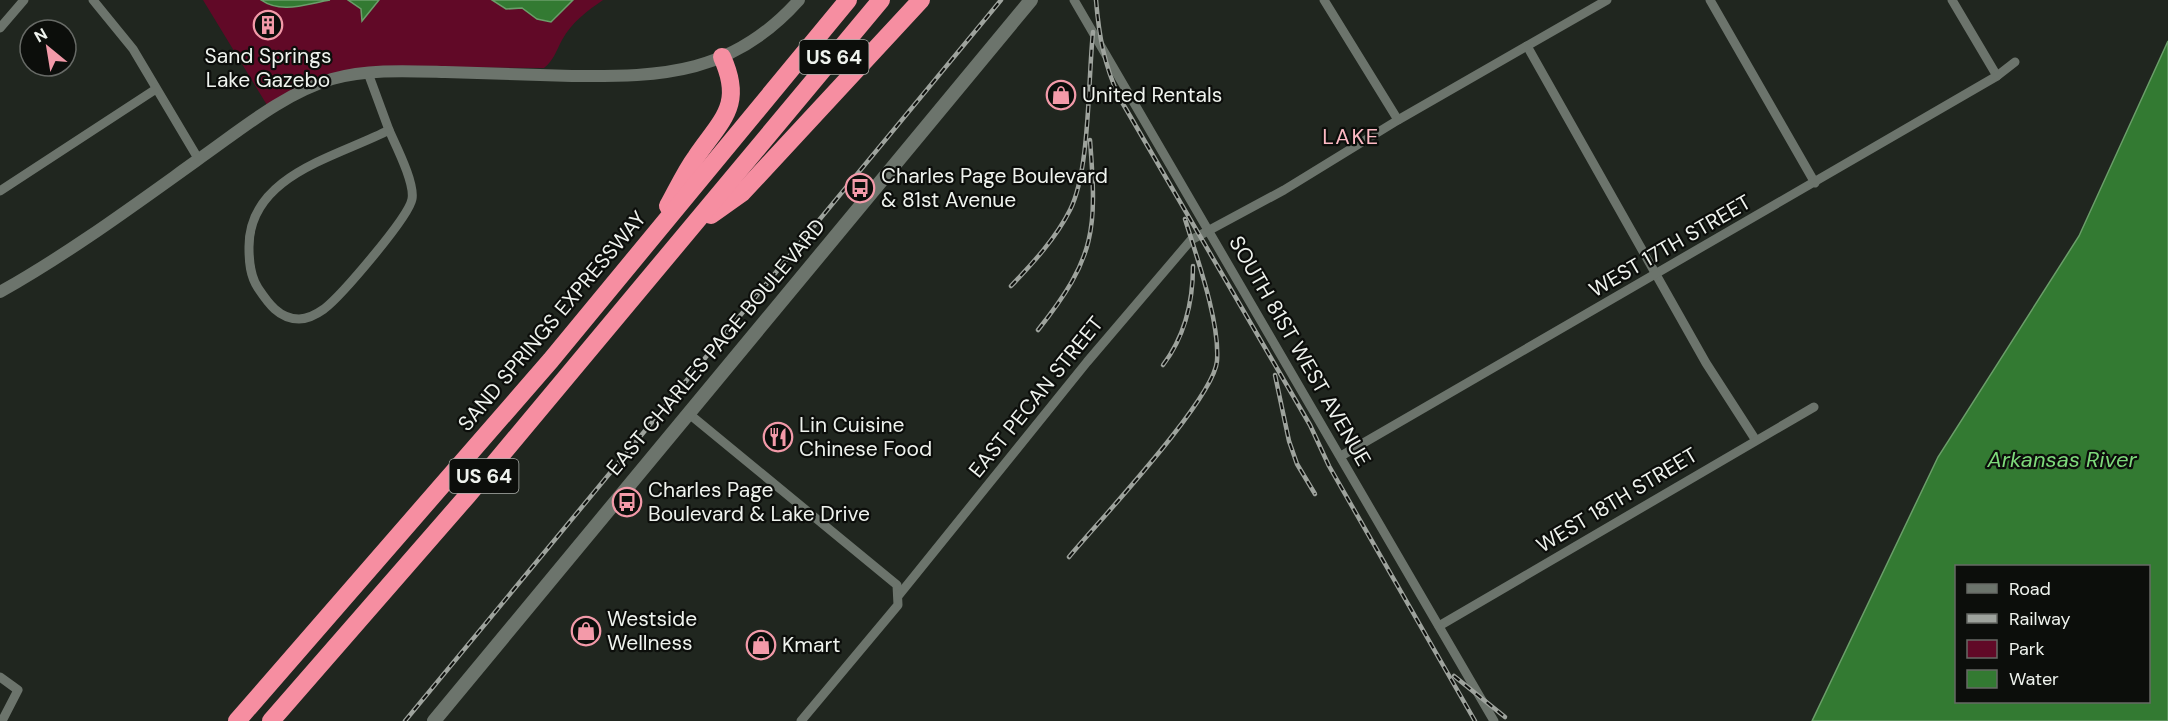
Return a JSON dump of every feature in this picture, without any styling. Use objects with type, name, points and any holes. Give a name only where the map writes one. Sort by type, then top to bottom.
[{"type":"highway","name":"SAND SPRINGS EXPRESSWAY","points":[[237,721],[551,360],[848,0]]},
{"type":"highway","name":"US 64","points":[[271,721],[468,495],[881,0]]},
{"type":"highway","points":[[693,227],[742,194],[921,0]]},
{"type":"highway","points":[[648,244],[694,159],[729,109],[733,87],[722,57]]},
{"type":"main road","name":"EAST CHARLES PAGE BOULEVARD","points":[[434,721],[1031,0]]},
{"type":"street","points":[[0,28],[24,0]]},
{"type":"street","points":[[93,0],[116,26],[199,160]]},
{"type":"street","points":[[0,292],[199,160],[250,123],[311,87],[330,80],[368,73],[643,76],[675,72],[722,57],[775,24],[799,0]]},
{"type":"street","name":"SOUTH 81ST WEST AVENUE","points":[[1074,0],[1494,721]]},
{"type":"street","points":[[1324,0],[1398,120]]},
{"type":"street","name":"EAST PECAN STREET","points":[[801,721],[898,605],[899,594],[1191,240],[1199,233],[1208,231],[1284,190],[1398,120],[1607,0]]},
{"type":"street","points":[[1710,0],[1815,183]]},
{"type":"street","points":[[1952,0],[1996,76]]},
{"type":"street","points":[[1527,46],[1706,363],[1755,439]]},
{"type":"street","name":"WEST 17TH STREET","points":[[1341,456],[1815,183],[1996,76],[2015,62]]},
{"type":"street","points":[[368,73],[412,188],[412,199],[409,207],[362,269],[323,309],[308,318],[299,319],[281,315],[264,296],[250,270],[249,239],[253,217],[272,192],[300,171],[389,130]]},
{"type":"street","points":[[0,191],[156,89]]},
{"type":"street","name":"WEST 18TH STREET","points":[[1439,626],[1755,439],[1814,407]]},
{"type":"street","points":[[688,413],[889,578],[897,585],[899,594]]},
{"type":"street","points":[[0,677],[18,690],[2,721]]},
{"type":"green space","points":[[203,0],[603,0],[575,22],[562,40],[553,59],[544,68],[371,67],[302,84],[267,105]]},
{"type":"water","points":[[261,0],[330,0],[285,7]]},
{"type":"water","points":[[348,0],[379,0],[362,21],[361,9]]},
{"type":"water","points":[[492,0],[573,0],[551,22],[537,19],[522,8],[506,9]]},
{"type":"water","name":"Arkansas River","points":[[2168,41],[2168,721],[1812,721],[1938,457],[2079,236]]},
{"type":"railway","points":[[405,721],[1001,0]]},
{"type":"railway","points":[[1096,0],[1103,50],[1119,97],[1310,425],[1329,466],[1475,721]]},
{"type":"railway","points":[[1011,286],[1051,240],[1070,210],[1077,193],[1085,149],[1093,32]]},
{"type":"railway","points":[[1038,330],[1072,282],[1082,262],[1088,241],[1093,197],[1090,140]]},
{"type":"railway","points":[[1069,557],[1177,430],[1211,379],[1217,361],[1215,328],[1207,290],[1185,219]]},
{"type":"railway","points":[[1163,365],[1177,342],[1186,318],[1193,266]]},
{"type":"railway","points":[[1275,375],[1289,441],[1297,464],[1315,494]]},
{"type":"railway","points":[[1454,676],[1505,717]]},
{"type":"place","name":"Sand Springs Lake Gazebo","points":[[268,25]]},
{"type":"place","name":"United Rentals","points":[[1061,95]]},
{"type":"place","name":"Charles Page Boulevard & 81st Avenue","points":[[860,188]]},
{"type":"place","name":"Lin Cuisine Chinese Food","points":[[778,437]]},
{"type":"place","name":"Charles Page Boulevard & Lake Drive","points":[[627,502]]},
{"type":"place","name":"Westside Wellness","points":[[586,631]]},
{"type":"place","name":"Kmart","points":[[761,645]]},
{"type":"district","name":"LAKE","points":[[1351,136]]}]
